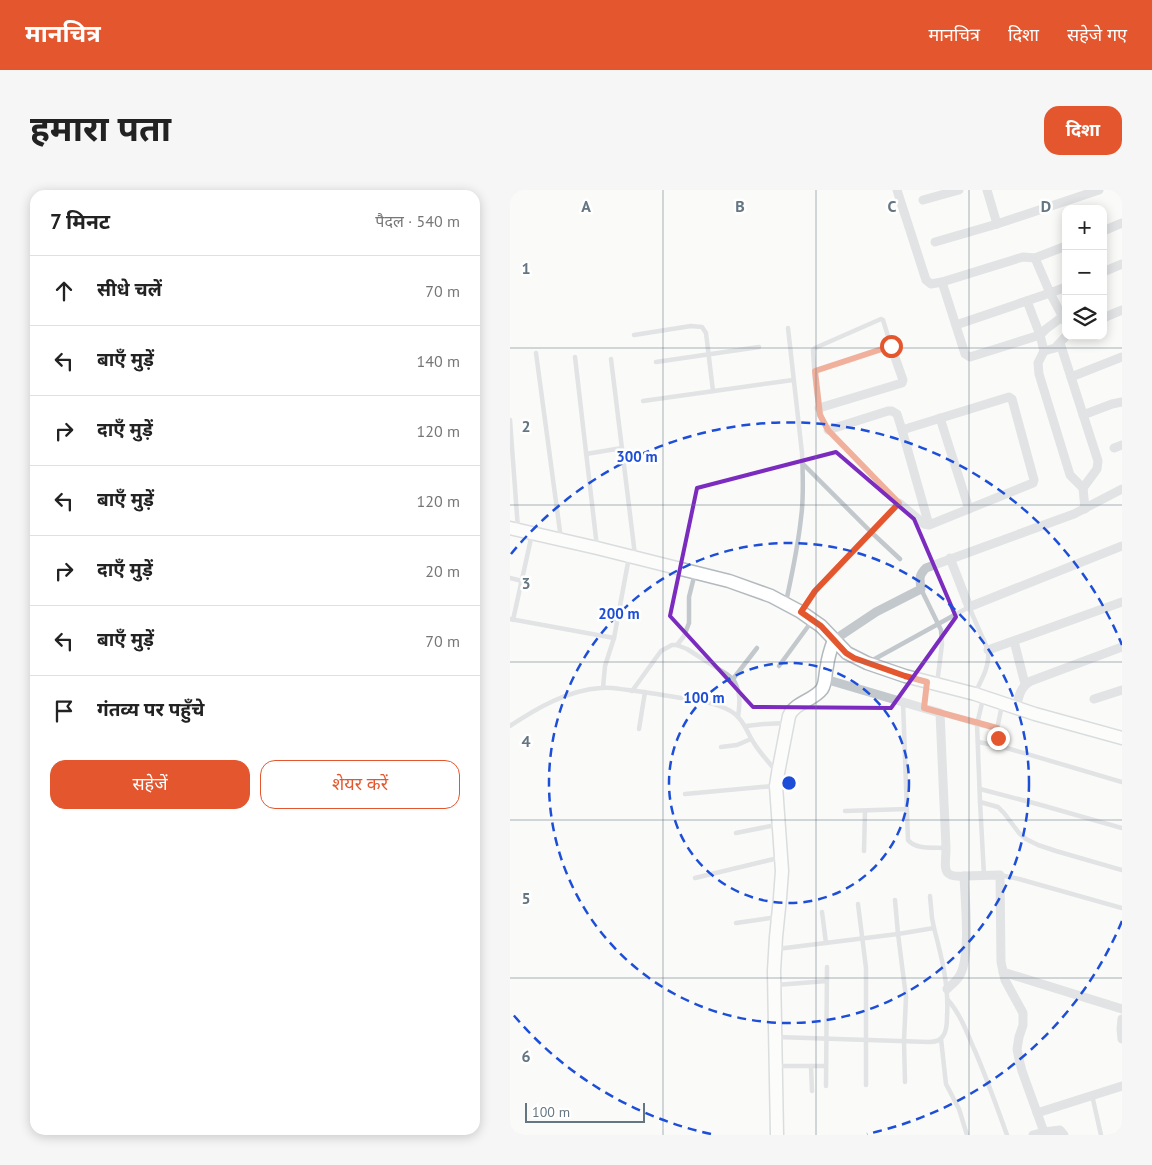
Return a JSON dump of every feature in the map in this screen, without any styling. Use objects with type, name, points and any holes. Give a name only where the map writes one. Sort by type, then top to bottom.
[{"type":"street","points":[[897,190],[926,280],[931,284],[1023,257],[1035,258],[1062,248]]},
{"type":"street","points":[[924,200],[959,190]]},
{"type":"street","points":[[987,190],[997,224]]},
{"type":"street","points":[[935,242],[997,224],[1099,190]]},
{"type":"street","points":[[1107,229],[1122,223]]},
{"type":"street","points":[[1035,258],[1062,316]]},
{"type":"street","points":[[1107,270],[1122,264]]},
{"type":"street","points":[[942,282],[965,354],[970,357],[1040,335],[1046,329],[1062,321]]},
{"type":"street","points":[[956,325],[1062,288]]},
{"type":"street","points":[[1027,301],[1044,351],[1038,363],[1039,374],[1070,475],[1083,488],[1085,510]]},
{"type":"street","points":[[1107,316],[1122,310]]},
{"type":"street","points":[[1044,351],[1055,348],[1063,340]]},
{"type":"street","points":[[1063,340],[1071,377],[1098,461],[1097,469],[1083,488]]},
{"type":"street","points":[[819,408],[902,383],[904,380],[891,346]]},
{"type":"street","points":[[1071,377],[1122,357]]},
{"type":"street","points":[[899,503],[924,524],[929,524],[1033,483],[1034,480],[1012,399],[1009,397],[902,430]]},
{"type":"street","points":[[1083,415],[1122,402]]},
{"type":"street","points":[[828,430],[888,410],[897,414],[929,524]]},
{"type":"street","points":[[940,418],[969,509]]},
{"type":"street","points":[[777,1135],[774,985],[775,949],[782,884],[782,858],[777,779],[787,723],[791,712],[823,687],[826,667],[834,640],[876,612],[921,589],[919,578],[926,568],[1085,510],[1122,489]]},
{"type":"street","points":[[514,529],[730,581],[786,603],[821,626],[846,653],[867,663],[932,684],[1122,738]]},
{"type":"street","points":[[950,558],[969,607],[1122,546]]},
{"type":"street","points":[[988,650],[1122,602]]},
{"type":"street","points":[[1014,641],[1025,684]]},
{"type":"street","points":[[1016,708],[1025,684],[1036,678],[1122,647]]},
{"type":"street","points":[[825,680],[940,713],[947,873],[950,876],[1000,875],[1001,962],[1005,980],[1023,1013],[1023,1025],[1017,1049],[1022,1071],[1044,1132]]},
{"type":"street","points":[[1094,699],[1122,690]]},
{"type":"street","points":[[947,990],[960,975],[966,954],[964,876]]},
{"type":"street","points":[[1003,972],[1122,1009]]},
{"type":"street","points":[[1122,1019],[1122,1040]]},
{"type":"street","points":[[1037,1113],[1122,1086]]},
{"type":"street","points":[[1033,1135],[1060,1130],[1064,1135]]},
{"type":"lane","points":[[801,612],[815,591],[899,503],[828,430],[822,420],[819,408],[815,371],[813,350],[881,319],[883,320],[891,346],[815,371]]},
{"type":"lane","points":[[634,335],[697,326],[704,329],[713,391]]},
{"type":"lane","points":[[786,603],[796,558],[802,516],[803,463],[788,328]]},
{"type":"lane","points":[[656,362],[759,347]]},
{"type":"lane","points":[[536,353],[561,540]]},
{"type":"lane","points":[[575,357],[598,548]]},
{"type":"lane","points":[[603,688],[605,666],[614,638],[632,558],[622,448],[611,359]]},
{"type":"lane","points":[[642,401],[793,380]]},
{"type":"lane","points":[[510,420],[514,529]]},
{"type":"lane","points":[[586,454],[622,448]]},
{"type":"lane","points":[[803,463],[900,559]]},
{"type":"lane","points":[[532,534],[512,620],[614,638]]},
{"type":"lane","points":[[677,645],[687,630],[689,623],[689,597],[695,573]]},
{"type":"lane","points":[[510,578],[522,581]]},
{"type":"lane","points":[[921,589],[941,630],[942,644],[924,708]]},
{"type":"lane","points":[[867,663],[969,607],[988,650],[988,664],[979,696],[977,724],[984,875]]},
{"type":"lane","points":[[779,666],[813,620]]},
{"type":"lane","points":[[632,691],[661,651],[672,645],[677,645],[733,679],[740,697],[738,717]]},
{"type":"lane","points":[[733,679],[757,648]]},
{"type":"lane","points":[[510,726],[536,709],[558,699],[587,690],[603,688],[645,692],[712,704],[731,711],[746,726],[751,739],[777,779],[685,794]]},
{"type":"lane","points":[[639,729],[645,692]]},
{"type":"lane","points":[[903,702],[907,836],[913,845],[946,848]]},
{"type":"lane","points":[[1000,746],[997,728],[1002,703]]},
{"type":"lane","points":[[940,713],[997,728]]},
{"type":"lane","points":[[746,726],[787,723]]},
{"type":"lane","points":[[721,747],[742,744],[751,739]]},
{"type":"lane","points":[[978,742],[1000,746],[1122,782]]},
{"type":"lane","points":[[980,789],[1122,828]]},
{"type":"lane","points":[[980,802],[998,808],[1019,833],[1038,845],[1122,870]]},
{"type":"lane","points":[[845,811],[906,809]]},
{"type":"lane","points":[[864,851],[865,810]]},
{"type":"lane","points":[[736,833],[780,824]]},
{"type":"lane","points":[[695,878],[782,858]]},
{"type":"lane","points":[[1000,875],[1019,878],[1122,908]]},
{"type":"lane","points":[[775,1037],[929,1042],[941,1039],[947,1025],[947,990],[945,970],[932,918],[930,896]]},
{"type":"lane","points":[[895,900],[906,997],[905,1082]]},
{"type":"lane","points":[[858,904],[866,968],[866,1084]]},
{"type":"lane","points":[[822,912],[826,943]]},
{"type":"lane","points":[[736,923],[778,916]]},
{"type":"lane","points":[[775,949],[934,928]]},
{"type":"lane","points":[[826,1086],[827,967]]},
{"type":"lane","points":[[774,985],[827,981]]},
{"type":"lane","points":[[947,999],[955,1008],[964,1025],[983,1069],[1007,1135]]},
{"type":"lane","points":[[941,1039],[946,1084],[959,1109],[968,1135]]},
{"type":"lane","points":[[775,1066],[826,1066]]},
{"type":"lane","points":[[811,1066],[812,1091]]},
{"type":"lane","points":[[1092,1095],[1101,1135]]},
{"type":"highlighted area","points":[[836,452],[914,519],[956,617],[891,708],[753,707],[670,616],[697,488]]},
{"type":"route","points":[[891,346],[815,371],[820,415],[828,430],[899,503],[815,591],[801,612],[821,626],[846,653],[854,658],[927,682],[924,708],[997,728],[998,738]]}]
